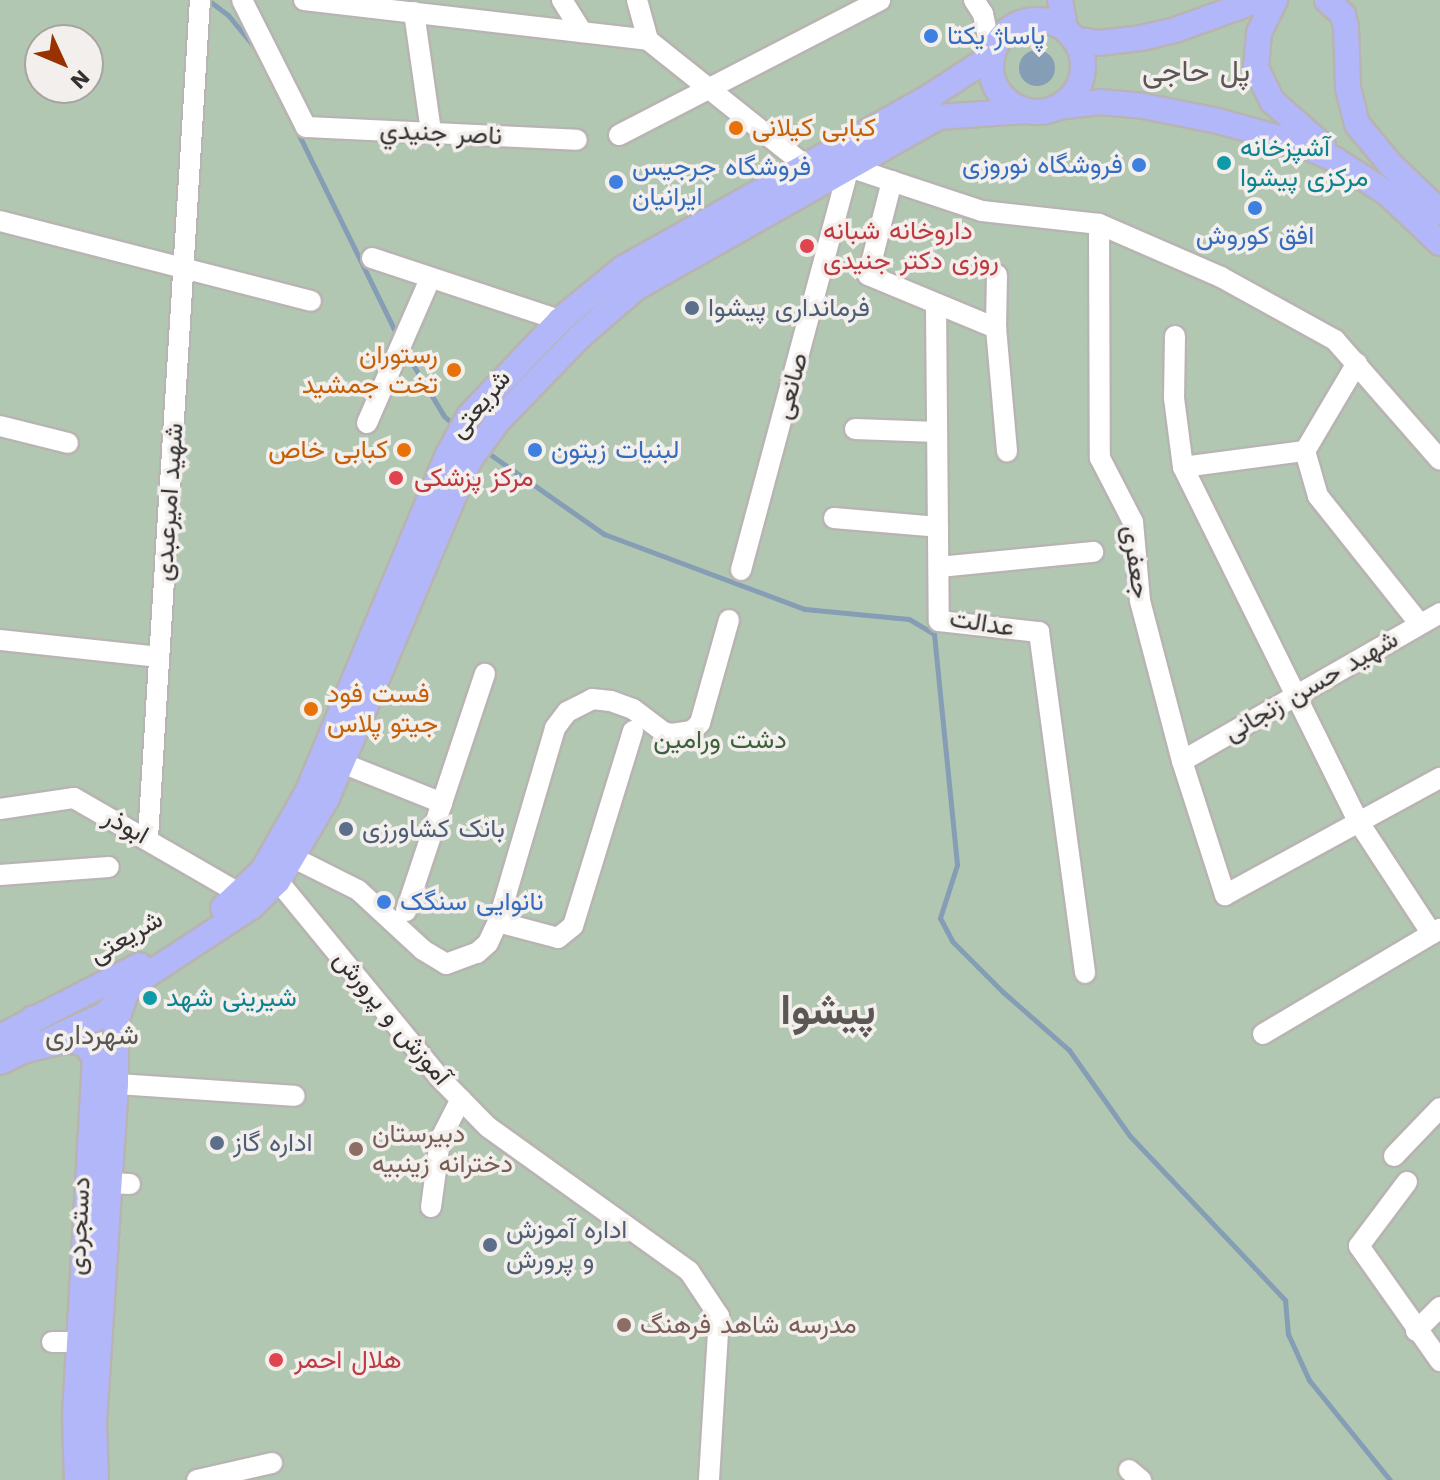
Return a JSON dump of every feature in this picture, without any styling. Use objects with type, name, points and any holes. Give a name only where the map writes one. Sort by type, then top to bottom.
[{"type":"main road","points":[[1057,107],[1068,100],[1082,77],[1081,51],[1070,34],[1060,0]]},
{"type":"main road","points":[[1259,0],[1175,30],[1098,43],[1038,20],[1026,11],[1003,35],[992,56],[992,71],[1003,97],[1027,111],[1100,102],[1180,112],[1298,143],[1361,176]]},
{"type":"main road","points":[[1275,0],[1265,17],[1255,50],[1260,80],[1282,113],[1387,193],[1440,243]]},
{"type":"main road","points":[[1327,0],[1343,15],[1346,27],[1348,88],[1357,124],[1390,164],[1440,212]]},
{"type":"main road","name":"شریعتی","points":[[33,1018],[134,968],[240,894],[263,870],[307,793],[463,425],[560,320],[623,268],[926,99],[992,56]]},
{"type":"main road","name":"شریعتی","points":[[46,1045],[108,1011],[138,981],[251,907],[278,881],[327,798],[468,462],[498,421],[579,337],[636,288],[938,117],[1027,111]]},
{"type":"main road","name":"دستجردی","points":[[77,1480],[105,1084],[116,1043],[119,1009],[138,981]]},
{"type":"main road","points":[[91,989],[105,992],[108,1011],[103,1021],[116,1043]]},
{"type":"main road","points":[[0,1037],[33,1018]]},
{"type":"main road","points":[[33,1018],[26,1031],[29,1039],[37,1046],[46,1045]]},
{"type":"main road","name":"دستجردی","points":[[46,1045],[68,1040],[85,1044],[95,1058],[105,1084],[120,1184],[88,1342],[96,1480]]},
{"type":"main road","points":[[0,1062],[46,1045]]},
{"type":"street","name":"شهید امیرعبدی","points":[[148,838],[200,0]]},
{"type":"street","name":"ناصر جنيدي","points":[[242,0],[306,127],[577,140]]},
{"type":"street","points":[[304,0],[648,40],[806,166]]},
{"type":"street","points":[[562,0],[582,32]]},
{"type":"street","points":[[637,0],[648,40]]},
{"type":"street","points":[[619,135],[880,0]]},
{"type":"street","points":[[974,0],[983,14],[992,56]]},
{"type":"street","points":[[414,12],[431,132]]},
{"type":"street","points":[[849,167],[982,211],[1099,224],[1221,277],[1335,340],[1440,460]]},
{"type":"street","name":"صانعی","points":[[741,570],[849,167]]},
{"type":"street","points":[[892,181],[868,275],[996,328]]},
{"type":"street","points":[[0,221],[311,301]]},
{"type":"street","name":"جعفری","points":[[1099,224],[1100,458],[1133,522],[1140,601],[1182,761],[1225,895],[1358,821]]},
{"type":"street","points":[[372,258],[560,320]]},
{"type":"street","points":[[997,275],[996,328],[1007,452]]},
{"type":"street","points":[[367,423],[430,279]]},
{"type":"street","name":"عدالت","points":[[936,305],[939,621],[1039,632],[1085,973]]},
{"type":"street","points":[[1175,336],[1174,398],[1183,467],[1358,821],[1436,932],[1263,1034]]},
{"type":"street","points":[[1357,363],[1305,451],[1318,496],[1419,623]]},
{"type":"street","points":[[0,426],[68,443]]},
{"type":"street","points":[[855,429],[937,432]]},
{"type":"street","points":[[1183,467],[1305,451]]},
{"type":"street","points":[[834,518],[938,527]]},
{"type":"street","points":[[939,567],[1093,552]]},
{"type":"street","name":"شهید حسن زنجانی","points":[[1182,761],[1440,613]]},
{"type":"street","points":[[292,857],[358,890],[423,950],[446,964],[477,953],[488,943],[498,922],[555,728],[567,712],[592,699],[611,701],[633,709],[663,732],[692,731],[700,723],[729,620]]},
{"type":"street","points":[[0,640],[159,657]]},
{"type":"street","points":[[406,911],[485,674]]},
{"type":"street","points":[[498,922],[558,938],[573,926],[633,731]]},
{"type":"street","points":[[342,763],[442,803]]},
{"type":"street","points":[[1358,821],[1440,778]]},
{"type":"street","name":"ابوذر","points":[[0,809],[74,798],[148,838],[240,894]]},
{"type":"street","points":[[0,875],[109,867]]},
{"type":"street","name":"آموزش و پرورش","points":[[278,881],[488,1127],[689,1271],[719,1316],[709,1480]]},
{"type":"street","points":[[105,1084],[295,1096]]},
{"type":"street","points":[[431,1207],[440,1140],[461,1099]]},
{"type":"street","points":[[1394,1156],[1440,1108]]},
{"type":"street","points":[[1407,1182],[1359,1246],[1440,1361]]},
{"type":"street","points":[[1416,1331],[1440,1307]]},
{"type":"street","points":[[52,1342],[88,1342]]},
{"type":"street","points":[[197,1480],[272,1463]]},
{"type":"green space","name":"دشت ورامین","points":[[0,0],[1440,0],[1440,1480],[0,1480]]},
{"type":"water","points":[[1037,50],[1050,55],[1055,68],[1050,81],[1037,86],[1024,81],[1019,68],[1024,55]]},
{"type":"waterway","points":[[208,0],[228,15],[257,50]]},
{"type":"waterway","points":[[295,127],[398,337]]},
{"type":"waterway","points":[[406,353],[444,416],[454,425]]},
{"type":"waterway","points":[[491,455],[604,534],[805,609],[909,619],[934,634],[957,865],[940,918],[952,941],[1003,992],[1069,1050],[1130,1136],[1285,1300],[1288,1334],[1309,1380],[1390,1480]]},
{"type":"place","name":"پاساژ یکتا","points":[[931,36]]},
{"type":"place","name":"کبابی کیلانی","points":[[736,128]]},
{"type":"place","name":"آشپزخانه مرکزی پیشوا","points":[[1224,163]]},
{"type":"place","name":"فروشگاه نوروزی","points":[[1139,165]]},
{"type":"place","name":"فروشگاه جرجیس ایرانیان","points":[[616,182]]},
{"type":"place","name":"افق کوروش","points":[[1255,208]]},
{"type":"place","name":"داروخانه شبانه روزی دکتر جنیدی","points":[[807,246]]},
{"type":"place","name":"فرمانداری پیشوا","points":[[692,308]]},
{"type":"place","name":"رستوران تخت جمشید","points":[[454,370]]},
{"type":"place","name":"کبابی خاص","points":[[404,450]]},
{"type":"place","name":"لبنیات زیتون","points":[[535,450]]},
{"type":"place","name":"مرکز پزشکی","points":[[396,478]]},
{"type":"place","name":"فست فود جیتو پلاس","points":[[311,709]]},
{"type":"place","name":"بانک کشاورزی","points":[[346,829]]},
{"type":"place","name":"نانوایی سنگک","points":[[384,902]]},
{"type":"place","name":"شیرینی شهد","points":[[150,998]]},
{"type":"place","name":"اداره گاز","points":[[217,1143]]},
{"type":"place","name":"دبیرستان دخترانه زینبیه","points":[[356,1149]]},
{"type":"place","name":"اداره آموزش و پرورش","points":[[490,1245]]},
{"type":"place","name":"مدرسه شاهد فرهنگ","points":[[624,1325]]},
{"type":"place","name":"هلال احمر","points":[[276,1360]]},
{"type":"district","name":"پل حاجی","points":[[1196,71]]},
{"type":"district","name":"پیشوا","points":[[828,1010]]},
{"type":"district","name":"شهرداری","points":[[92,1035]]}]
